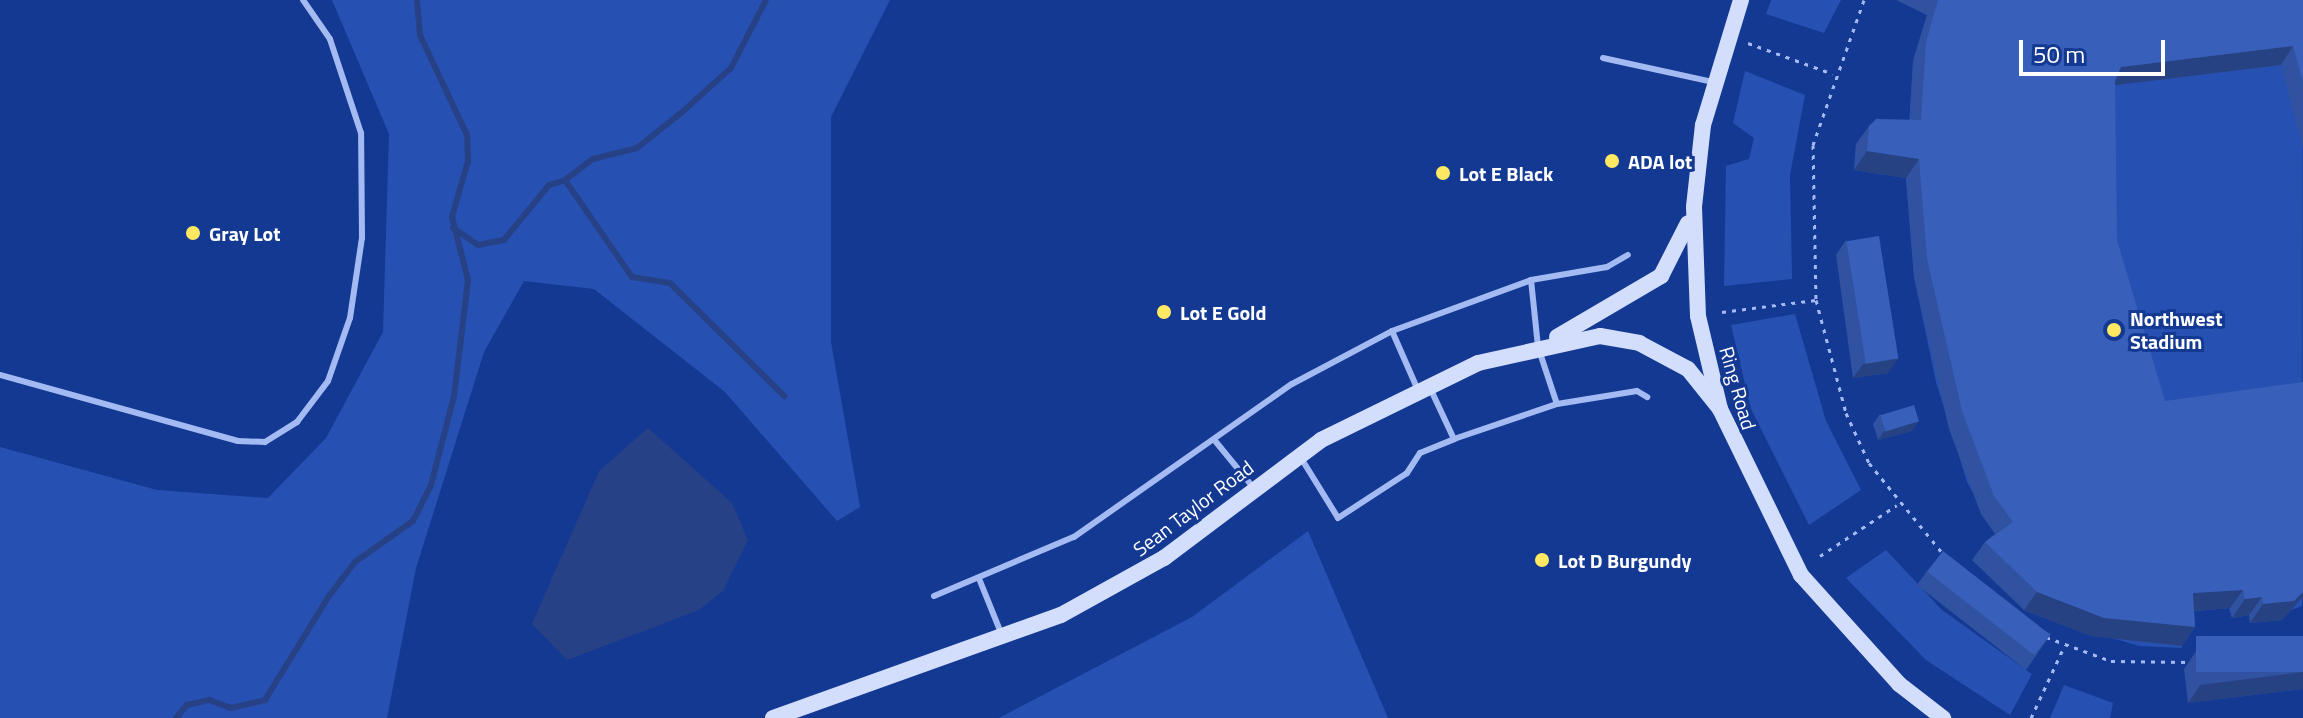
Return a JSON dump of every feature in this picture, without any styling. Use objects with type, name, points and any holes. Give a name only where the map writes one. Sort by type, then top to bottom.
[{"type":"main road","name":"Ring Road","points":[[1741,0],[1713,82],[1694,207],[1698,316],[1720,409],[1801,575],[1899,684],[1943,718]]},
{"type":"main road","name":"Sean Taylor Road","points":[[1538,347],[1661,276],[1677,256],[1694,207]]},
{"type":"main road","name":"Sean Taylor Road","points":[[773,718],[1004,640],[1164,558],[1253,487],[1299,455],[1422,386],[1538,347],[1600,336],[1639,343],[1688,369],[1720,409]]},
{"type":"lane","points":[[0,375],[238,441],[265,442],[297,422],[328,381],[350,318],[362,238],[361,133],[330,39],[303,0]]},
{"type":"lane","points":[[1603,58],[1713,82]]},
{"type":"lane","points":[[934,596],[980,581],[1074,537],[1216,442],[1292,384],[1392,331],[1531,280],[1607,267],[1628,255]]},
{"type":"lane","points":[[1531,280],[1538,347],[1557,404]]},
{"type":"lane","points":[[1392,331],[1454,439]]},
{"type":"lane","points":[[1299,455],[1338,518],[1407,473],[1420,453],[1454,439],[1557,404],[1637,391],[1647,397]]},
{"type":"lane","points":[[1216,442],[1253,487]]},
{"type":"lane","points":[[980,581],[1004,640]]},
{"type":"path","points":[[1864,0],[1833,74],[1813,145],[1816,300],[1846,413],[1898,504],[1949,561]]},
{"type":"path","points":[[1748,43],[1833,74]]},
{"type":"path","points":[[1722,312],[1816,300]]},
{"type":"path","points":[[1820,556],[1898,504]]},
{"type":"path","points":[[2038,633],[2064,647],[2111,661],[2205,661]]},
{"type":"path","points":[[2031,718],[2064,647]]},
{"type":"shaded area","points":[[332,0],[890,0],[831,117],[831,342],[860,507],[837,521],[725,392],[594,289],[524,281],[484,352],[416,568],[387,718],[0,718],[0,447],[157,490],[268,498],[326,438],[383,332],[389,134]]},
{"type":"shaded area","points":[[1771,0],[1841,0],[1824,33],[1766,14]]},
{"type":"shaded area","name":"Northwest Stadium","points":[[1898,0],[2303,0],[2302,606],[2270,618],[2262,606],[2264,621],[2250,623],[2249,615],[2232,618],[2229,608],[2180,612],[2182,648],[2139,646],[2041,617],[1972,560],[1999,540],[1967,482],[1936,382],[1914,277],[1906,178],[1854,170],[1856,144],[1908,140],[1913,61],[1927,15]]},
{"type":"shaded area","points":[[1745,71],[1805,95],[1790,175],[1792,279],[1724,286],[1726,166],[1749,159],[1754,138],[1733,123]]},
{"type":"shaded area","points":[[1795,314],[1826,421],[1861,490],[1809,525],[1751,409],[1731,325]]},
{"type":"shaded area","points":[[648,428],[732,503],[748,540],[723,591],[699,610],[567,660],[532,624],[599,471]]},
{"type":"shaded area","points":[[1308,531],[1388,718],[999,718],[1192,617]]},
{"type":"shaded area","points":[[1886,550],[1942,610],[2032,674],[2010,715],[1926,660],[1846,578]]},
{"type":"shaded area","points":[[2064,685],[2113,703],[2110,718],[2050,718]]},
{"type":"building","name":"Northwest Stadium","points":[[1938,0],[2303,0],[2303,82],[2293,46],[2121,67],[2115,81],[2117,240],[2165,401],[2303,382],[2303,592],[2294,601],[2263,604],[2262,597],[2245,599],[2243,590],[2193,593],[2195,627],[2104,618],[2037,592],[1985,542],[2013,522],[1994,496],[1962,411],[1927,259],[1919,159],[1867,151],[1869,126],[1876,119],[1921,120],[1926,42]]},
{"type":"building","points":[[1879,236],[1898,358],[1866,364],[1846,241]]},
{"type":"building","points":[[1914,405],[1919,421],[1885,431],[1881,415]]},
{"type":"building","points":[[1943,551],[2050,635],[2034,655],[1927,571]]},
{"type":"building","points":[[2196,636],[2303,636],[2303,672],[2196,672]]},
{"type":"waterway","points":[[176,718],[187,705],[209,700],[231,708],[265,700],[329,596],[355,562],[413,521],[431,485],[454,396],[468,280],[452,217],[468,161],[467,135],[420,35],[417,0]]},
{"type":"waterway","points":[[565,180],[593,159],[637,148],[681,113],[731,68],[766,0]]},
{"type":"waterway","points":[[453,228],[478,245],[504,240],[549,185],[565,180],[632,277],[670,283],[784,396]]},
{"type":"place","name":"ADA lot","points":[[1612,161]]},
{"type":"place","name":"Lot E Black","points":[[1443,173]]},
{"type":"place","name":"Gray Lot","points":[[193,233]]},
{"type":"place","name":"Lot E Gold","points":[[1164,312]]},
{"type":"place","name":"Northwest Stadium","points":[[2114,330]]},
{"type":"place","name":"Lot D Burgundy","points":[[1542,560]]}]
